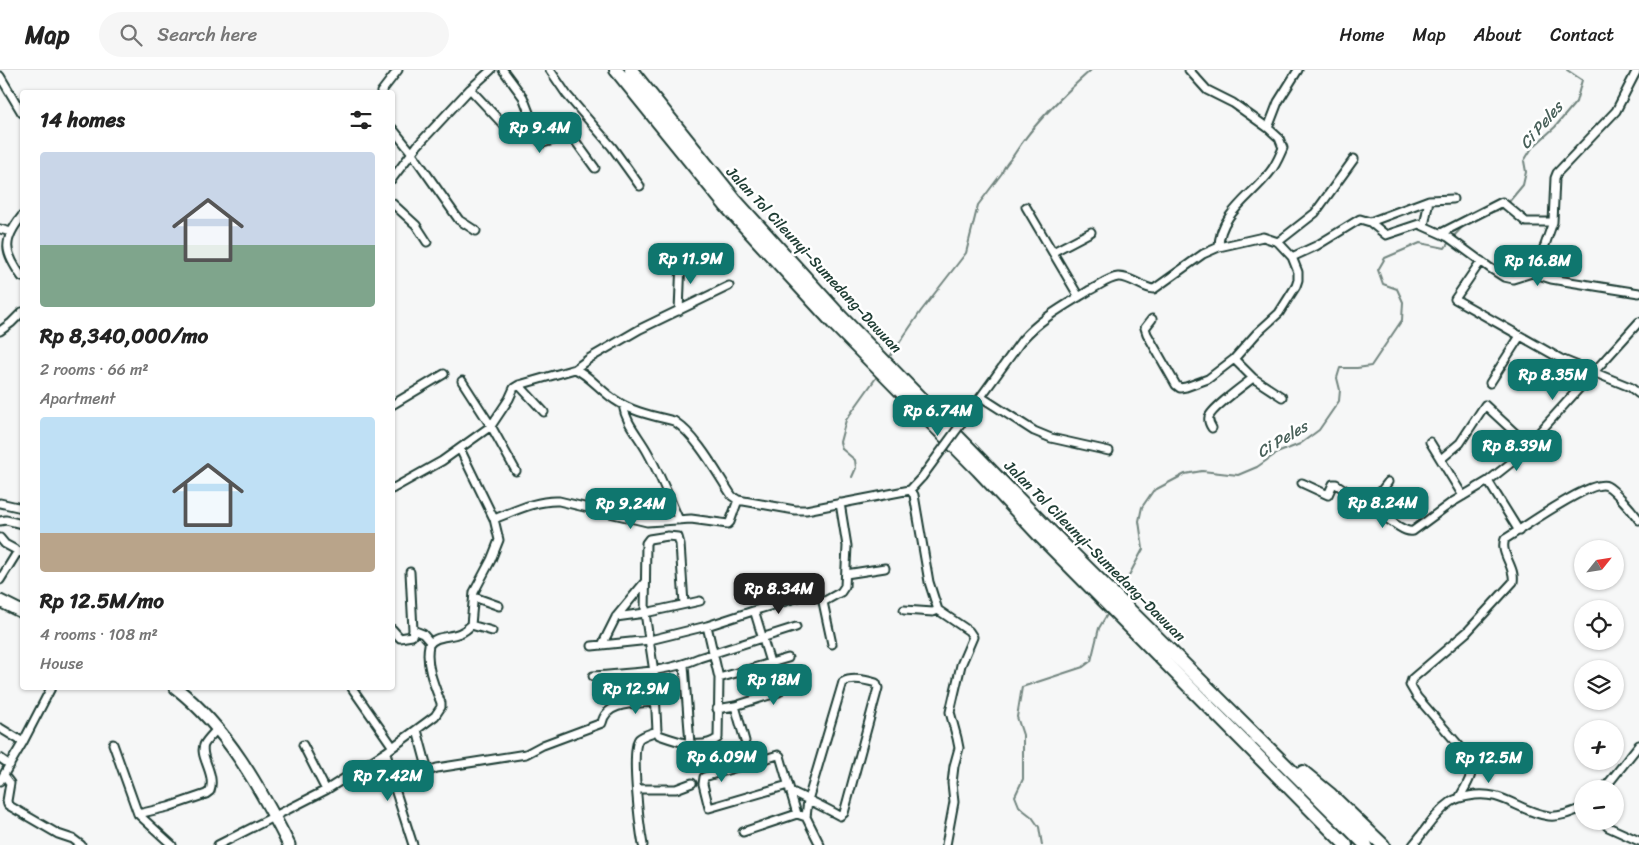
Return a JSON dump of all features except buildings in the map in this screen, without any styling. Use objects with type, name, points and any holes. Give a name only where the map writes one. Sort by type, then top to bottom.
[{"type":"highway","name":"Jalan Tol Cileunyi–Sumedang–Dawuan","points":[[616,70],[674,144],[733,213],[836,326],[978,470],[1218,697],[1366,845]]},
{"type":"highway","name":"Jalan Tol Cileunyi–Sumedang–Dawuan","points":[[630,70],[735,200],[842,318],[1210,708],[1345,845]]},
{"type":"highway","points":[[0,601],[20,611]]},
{"type":"highway","points":[[178,690],[195,704],[217,729],[252,778],[289,845]]},
{"type":"highway","points":[[1254,733],[1332,795],[1383,845]]},
{"type":"street","points":[[383,90],[398,70]]},
{"type":"street","points":[[503,70],[523,97],[540,141],[543,143],[571,135],[595,168]]},
{"type":"street","points":[[550,70],[567,95],[612,147],[640,186]]},
{"type":"street","points":[[1189,70],[1207,90],[1233,103],[1268,128],[1282,143],[1283,148],[1270,173],[1229,216],[1220,233],[1219,247]]},
{"type":"street","points":[[1268,128],[1278,102],[1298,70]]},
{"type":"street","points":[[1532,273],[1553,222],[1557,173],[1616,111],[1638,70]]},
{"type":"street","points":[[395,175],[412,153],[486,72]]},
{"type":"street","points":[[0,76],[20,110]]},
{"type":"street","points":[[470,89],[514,136]]},
{"type":"street","points":[[395,132],[459,220],[476,232]]},
{"type":"street","points":[[1278,242],[1314,213],[1354,159]]},
{"type":"street","points":[[1370,222],[1428,200],[1454,199]]},
{"type":"street","points":[[1424,226],[1428,200]]},
{"type":"street","points":[[1441,233],[1499,202],[1506,205],[1526,222],[1553,222]]},
{"type":"street","points":[[395,205],[416,226],[427,242]]},
{"type":"street","points":[[1026,208],[1079,297]]},
{"type":"street","points":[[20,219],[3,247],[20,274]]},
{"type":"street","points":[[1292,256],[1316,246],[1360,219],[1370,222],[1386,235],[1419,224],[1448,237],[1504,276],[1513,279],[1532,273],[1551,280],[1639,293]]},
{"type":"street","points":[[0,228],[11,232]]},
{"type":"street","points":[[1053,252],[1091,232]]},
{"type":"street","points":[[575,369],[623,405],[674,422],[680,426],[699,446],[732,496],[738,500],[795,510],[806,510],[910,490],[922,477],[1027,334],[1060,308],[1108,280],[1122,277],[1154,289],[1191,262],[1219,247],[1264,237],[1278,242],[1292,256],[1298,272],[1298,280],[1279,313],[1257,333],[1234,359],[1208,379],[1186,387],[1178,387],[1145,331],[1145,328],[1152,319]]},
{"type":"street","points":[[679,311],[680,260]]},
{"type":"street","points":[[1481,261],[1455,299],[1561,359],[1630,387],[1639,394]]},
{"type":"street","points":[[395,487],[460,449],[491,426],[514,388],[575,369],[590,358],[640,329],[729,286]]},
{"type":"street","points":[[0,331],[20,314]]},
{"type":"street","points":[[1302,483],[1328,495],[1334,484],[1407,532],[1414,531],[1463,496],[1488,481],[1512,462],[1639,322]]},
{"type":"street","points":[[1490,383],[1520,336]]},
{"type":"street","points":[[1234,359],[1253,378],[1282,397]]},
{"type":"street","points":[[395,403],[444,374]]},
{"type":"street","points":[[1212,428],[1209,416],[1253,378]]},
{"type":"street","points":[[462,381],[491,426],[516,471]]},
{"type":"street","points":[[519,385],[544,412]]},
{"type":"street","points":[[980,397],[1034,431],[1051,438],[1108,451]]},
{"type":"street","points":[[623,405],[625,418],[647,450],[679,520]]},
{"type":"street","points":[[1441,460],[1460,443],[1485,405],[1528,445]]},
{"type":"street","points":[[1430,442],[1463,496]]},
{"type":"street","points":[[218,845],[233,842],[274,815],[326,790],[386,752],[436,716],[441,707],[431,675],[428,648],[430,642],[434,639],[462,634],[470,626],[475,588],[497,548],[499,540],[494,519],[460,449]]},
{"type":"street","points":[[1488,481],[1519,531]]},
{"type":"street","points":[[1369,507],[1388,482]]},
{"type":"street","points":[[1459,798],[1471,775],[1472,766],[1468,757],[1417,697],[1410,682],[1468,632],[1513,582],[1513,574],[1503,546],[1505,539],[1581,491],[1600,484],[1608,486],[1639,520]]},
{"type":"street","points":[[910,490],[914,495],[928,582],[938,610],[969,631],[973,637],[961,666],[950,712],[958,738],[958,748],[952,783],[954,802],[946,845]]},
{"type":"street","points":[[494,519],[518,509],[548,501],[559,501],[647,522],[690,519],[729,524],[738,500]]},
{"type":"street","points":[[0,503],[20,508]]},
{"type":"street","points":[[832,644],[823,602],[841,592],[845,586],[847,546],[840,503]]},
{"type":"street","points":[[0,521],[6,520],[20,524]]},
{"type":"street","points":[[684,604],[678,537],[650,538],[647,541],[644,584],[645,613],[654,672],[657,731],[659,735],[690,744],[710,742],[717,739],[719,678],[707,626]]},
{"type":"street","points":[[0,538],[5,544],[20,552],[0,580]]},
{"type":"street","points":[[846,574],[885,568]]},
{"type":"street","points":[[395,636],[400,638],[412,636],[410,572]]},
{"type":"street","points":[[602,645],[616,617],[644,584]]},
{"type":"street","points":[[474,597],[499,606]]},
{"type":"street","points":[[592,646],[650,640],[707,626],[799,597]]},
{"type":"street","points":[[616,617],[700,601]]},
{"type":"street","points":[[904,610],[933,612],[938,610]]},
{"type":"street","points":[[717,709],[735,706],[779,692],[756,615],[753,611]]},
{"type":"street","points":[[470,626],[492,631]]},
{"type":"street","points":[[593,676],[654,672],[684,665],[796,627]]},
{"type":"street","points":[[413,630],[422,634],[430,642]]},
{"type":"street","points":[[719,678],[788,658]]},
{"type":"street","points":[[684,665],[690,744]]},
{"type":"street","points":[[797,814],[789,788],[781,758],[778,755],[704,777],[703,784],[708,808],[789,788],[808,800],[840,816],[844,813],[878,688],[876,683],[853,680],[844,682],[808,800],[806,817],[820,845]]},
{"type":"street","points":[[50,690],[2,778],[10,784],[8,804],[58,834],[73,839],[81,845]]},
{"type":"street","points":[[353,690],[393,747]]},
{"type":"street","points":[[393,783],[437,768],[526,754],[543,745],[602,723],[603,716],[615,707],[655,702]]},
{"type":"street","points":[[735,706],[745,741]]},
{"type":"street","points":[[0,728],[23,742]]},
{"type":"street","points":[[138,814],[168,807],[210,791],[211,775],[203,749],[206,742],[217,729]]},
{"type":"street","points":[[417,730],[428,771]]},
{"type":"street","points":[[643,845],[636,789],[636,745],[640,738],[657,731]]},
{"type":"street","points":[[113,744],[138,814],[172,845]]},
{"type":"street","points":[[303,745],[326,790]]},
{"type":"street","points":[[1612,780],[1639,745]]},
{"type":"street","points":[[386,752],[393,783],[413,845]]},
{"type":"street","points":[[0,758],[10,765]]},
{"type":"street","points":[[636,789],[676,789],[692,784]]},
{"type":"street","points":[[1413,845],[1443,809],[1459,798],[1480,794],[1498,796],[1537,813],[1551,816],[1564,815],[1574,811]]},
{"type":"street","points":[[743,832],[797,814],[806,817]]},
{"type":"street","points":[[1612,830],[1639,841]]},
{"type":"waterway","points":[[889,358],[921,311],[966,253],[978,205],[1006,165],[1040,120],[1091,70]]},
{"type":"waterway","name":"Ci Peles","points":[[1508,203],[1523,185],[1526,172],[1524,161],[1532,148],[1555,127],[1576,102],[1582,80],[1567,70]]},
{"type":"waterway","name":"Ci Peles","points":[[1484,215],[1501,209],[1504,206]]},
{"type":"waterway","name":"Ci Peles","points":[[1452,238],[1466,223]]},
{"type":"waterway","name":"Ci Peles","points":[[1119,594],[1143,549],[1139,521],[1142,507],[1153,491],[1185,474],[1202,471],[1238,475],[1257,467],[1277,453],[1300,444],[1319,430],[1339,401],[1340,390],[1337,378],[1340,368],[1371,366],[1402,320],[1403,302],[1397,289],[1383,284],[1378,270],[1385,258],[1420,243],[1445,248],[1449,242]]},
{"type":"waterway","points":[[852,477],[856,468],[855,460],[842,449],[840,442],[846,420],[878,375]]},
{"type":"waterway","name":"Ci Peles","points":[[1042,845],[1039,827],[1032,817],[1019,806],[1015,796],[1023,779],[1023,735],[1017,717],[1022,687],[1083,667],[1091,661],[1099,628],[1108,613]]}]
